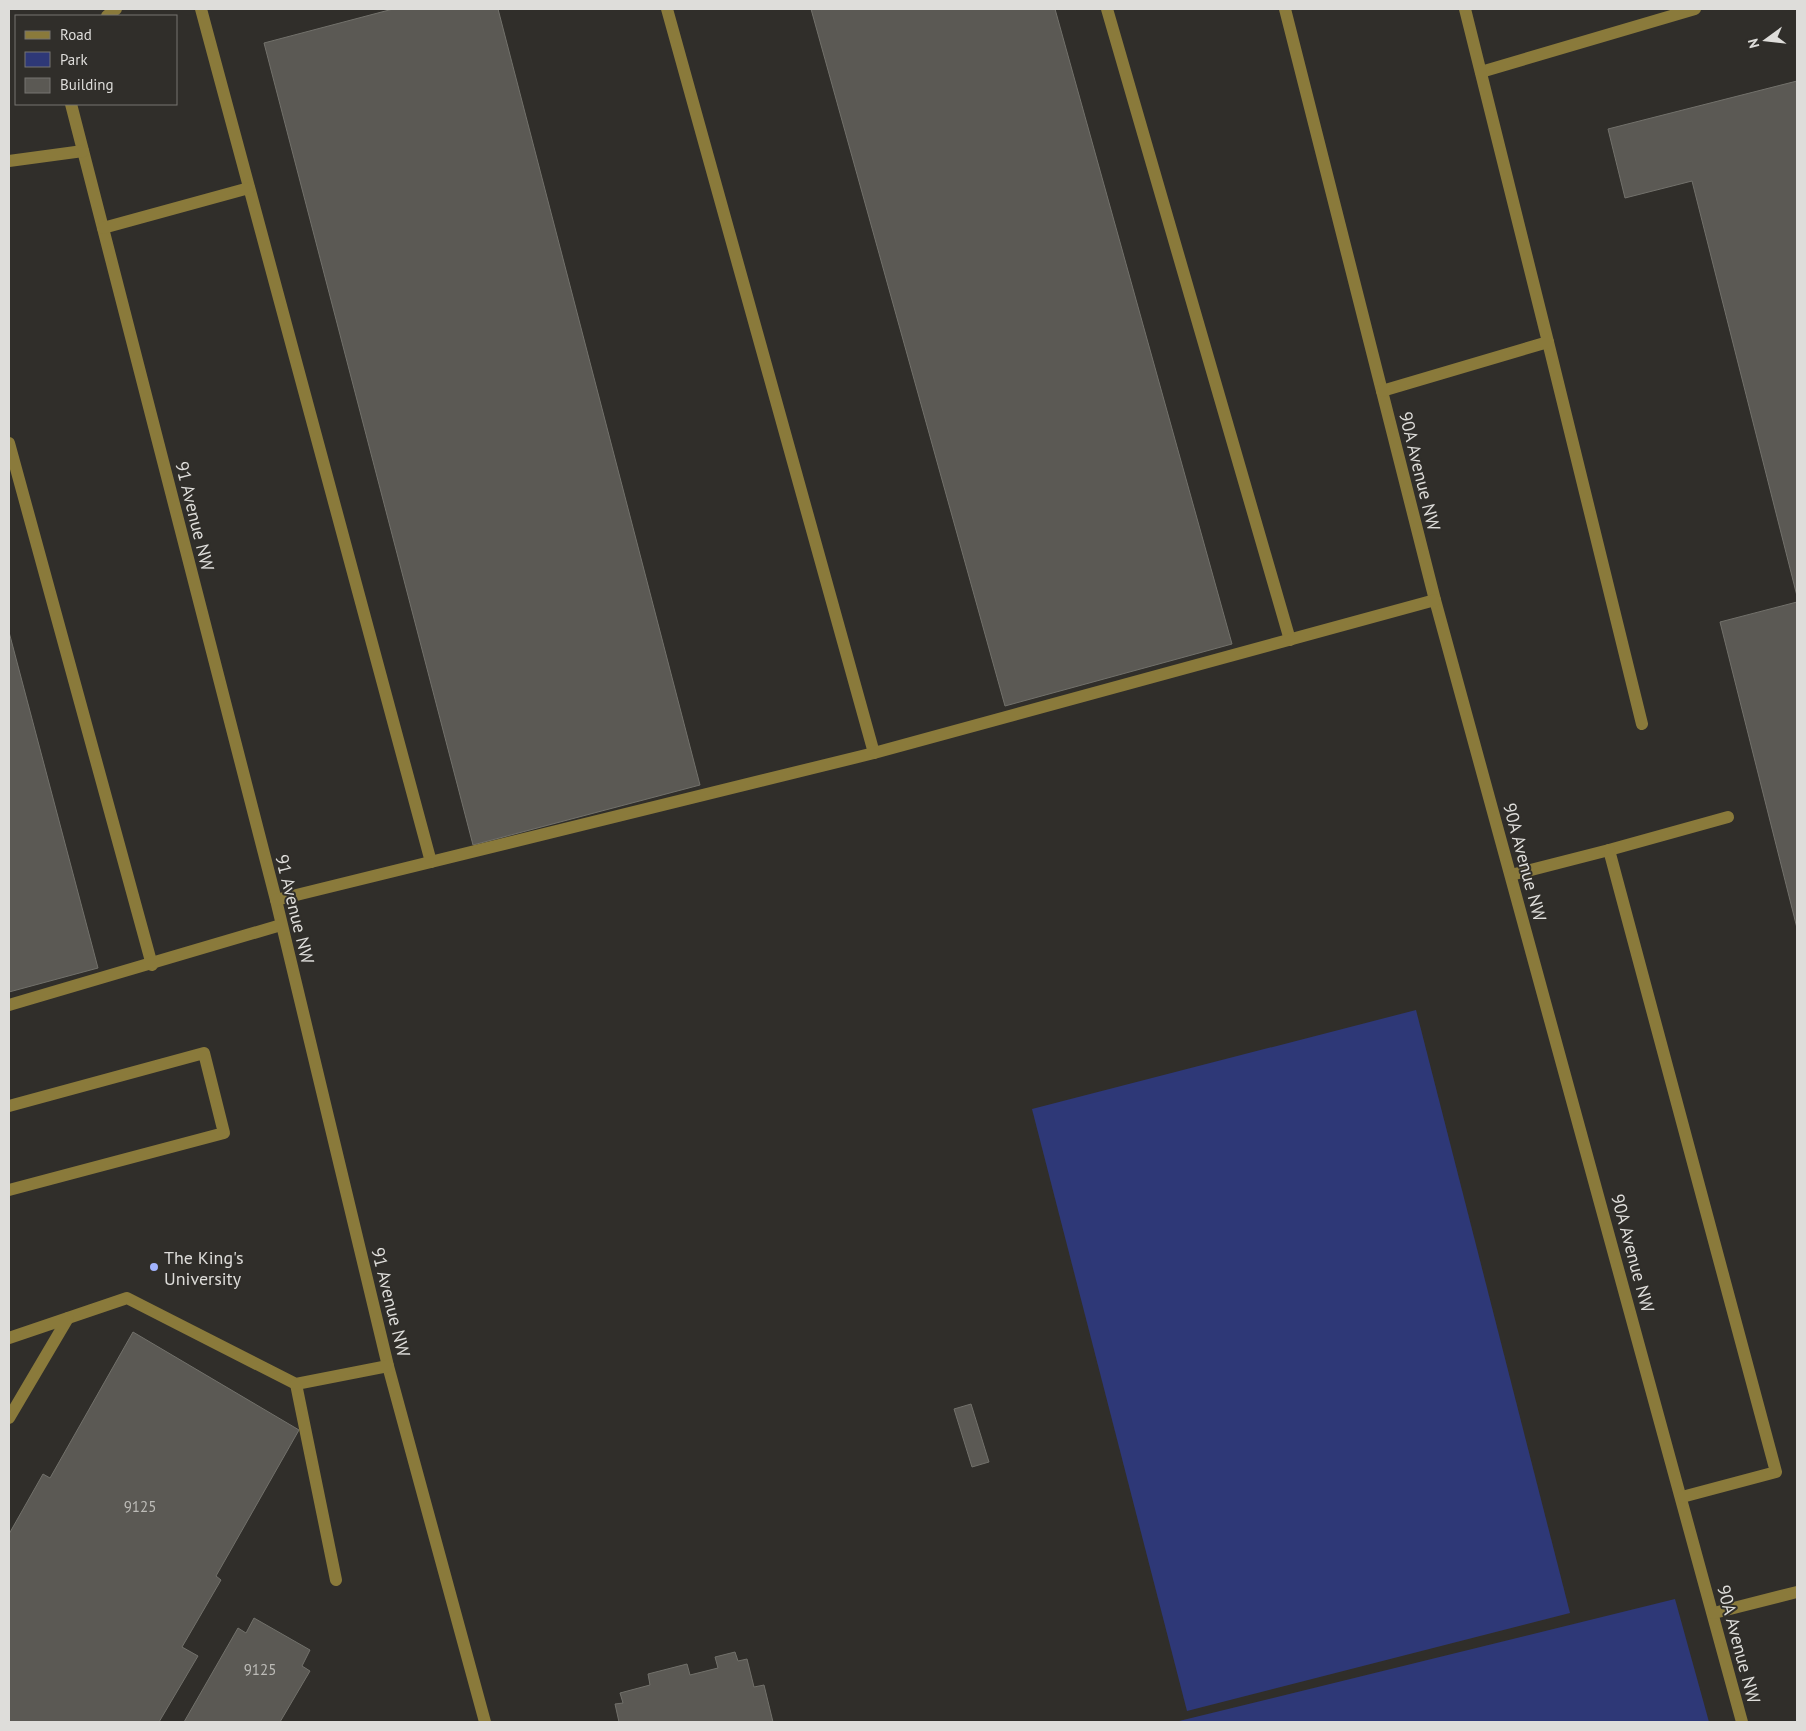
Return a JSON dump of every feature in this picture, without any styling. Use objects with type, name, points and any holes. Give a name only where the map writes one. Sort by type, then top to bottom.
[{"type":"street","points":[[201,9],[431,862]]},
{"type":"street","points":[[667,9],[874,753]]},
{"type":"street","points":[[1107,9],[1290,640]]},
{"type":"street","name":"90A Avenue NW","points":[[1284,9],[1435,600],[1714,1613],[1742,1722]]},
{"type":"street","points":[[1465,9],[1642,724]]},
{"type":"street","points":[[1481,72],[1695,9]]},
{"type":"street","name":"91 Avenue NW","points":[[71,105],[276,900],[388,1366],[485,1722]]},
{"type":"street","points":[[9,161],[83,151]]},
{"type":"street","points":[[103,228],[249,188]]},
{"type":"street","points":[[1382,391],[1548,342]]},
{"type":"street","points":[[9,443],[152,965]]},
{"type":"street","points":[[276,900],[874,753],[1435,600]]},
{"type":"street","points":[[1511,875],[1728,817]]},
{"type":"street","points":[[1609,850],[1776,1472],[1682,1497]]},
{"type":"street","points":[[9,1005],[152,965],[281,925]]},
{"type":"street","points":[[9,1106],[204,1053],[224,1133],[9,1190]]},
{"type":"street","points":[[9,1338],[127,1298],[296,1384],[388,1366]]},
{"type":"street","points":[[9,1418],[68,1318]]},
{"type":"street","points":[[296,1384],[336,1580]]},
{"type":"street","points":[[1714,1613],[1797,1592]]},
{"type":"green space","points":[[1416,1010],[1570,1613],[1187,1711],[1032,1109]]},
{"type":"green space","points":[[1675,1599],[1709,1722],[1175,1722]]},
{"type":"building","points":[[393,9],[498,9],[700,785],[473,845],[264,43]]},
{"type":"building","points":[[811,9],[1055,9],[1232,644],[1005,706]]},
{"type":"building","points":[[1797,81],[1797,596],[1692,181],[1625,198],[1608,129]]},
{"type":"building","points":[[1797,602],[1797,928],[1720,622]]},
{"type":"building","points":[[9,632],[98,968],[9,992]]},
{"type":"building","points":[[133,1332],[299,1430],[216,1576],[221,1580],[182,1647],[198,1656],[159,1722],[9,1722],[9,1534],[43,1474],[50,1478]]},
{"type":"building","points":[[971,1404],[989,1462],[972,1467],[954,1409]]},
{"type":"building","points":[[254,1618],[310,1650],[302,1666],[310,1671],[280,1722],[184,1722],[238,1628],[246,1633]]},
{"type":"building","points":[[735,1652],[738,1661],[747,1659],[754,1687],[764,1685],[773,1722],[619,1722],[615,1704],[623,1703],[620,1693],[650,1685],[648,1674],[687,1664],[690,1675],[718,1668],[715,1657]]},
{"type":"place","name":"The King's University","points":[[154,1267]]}]
